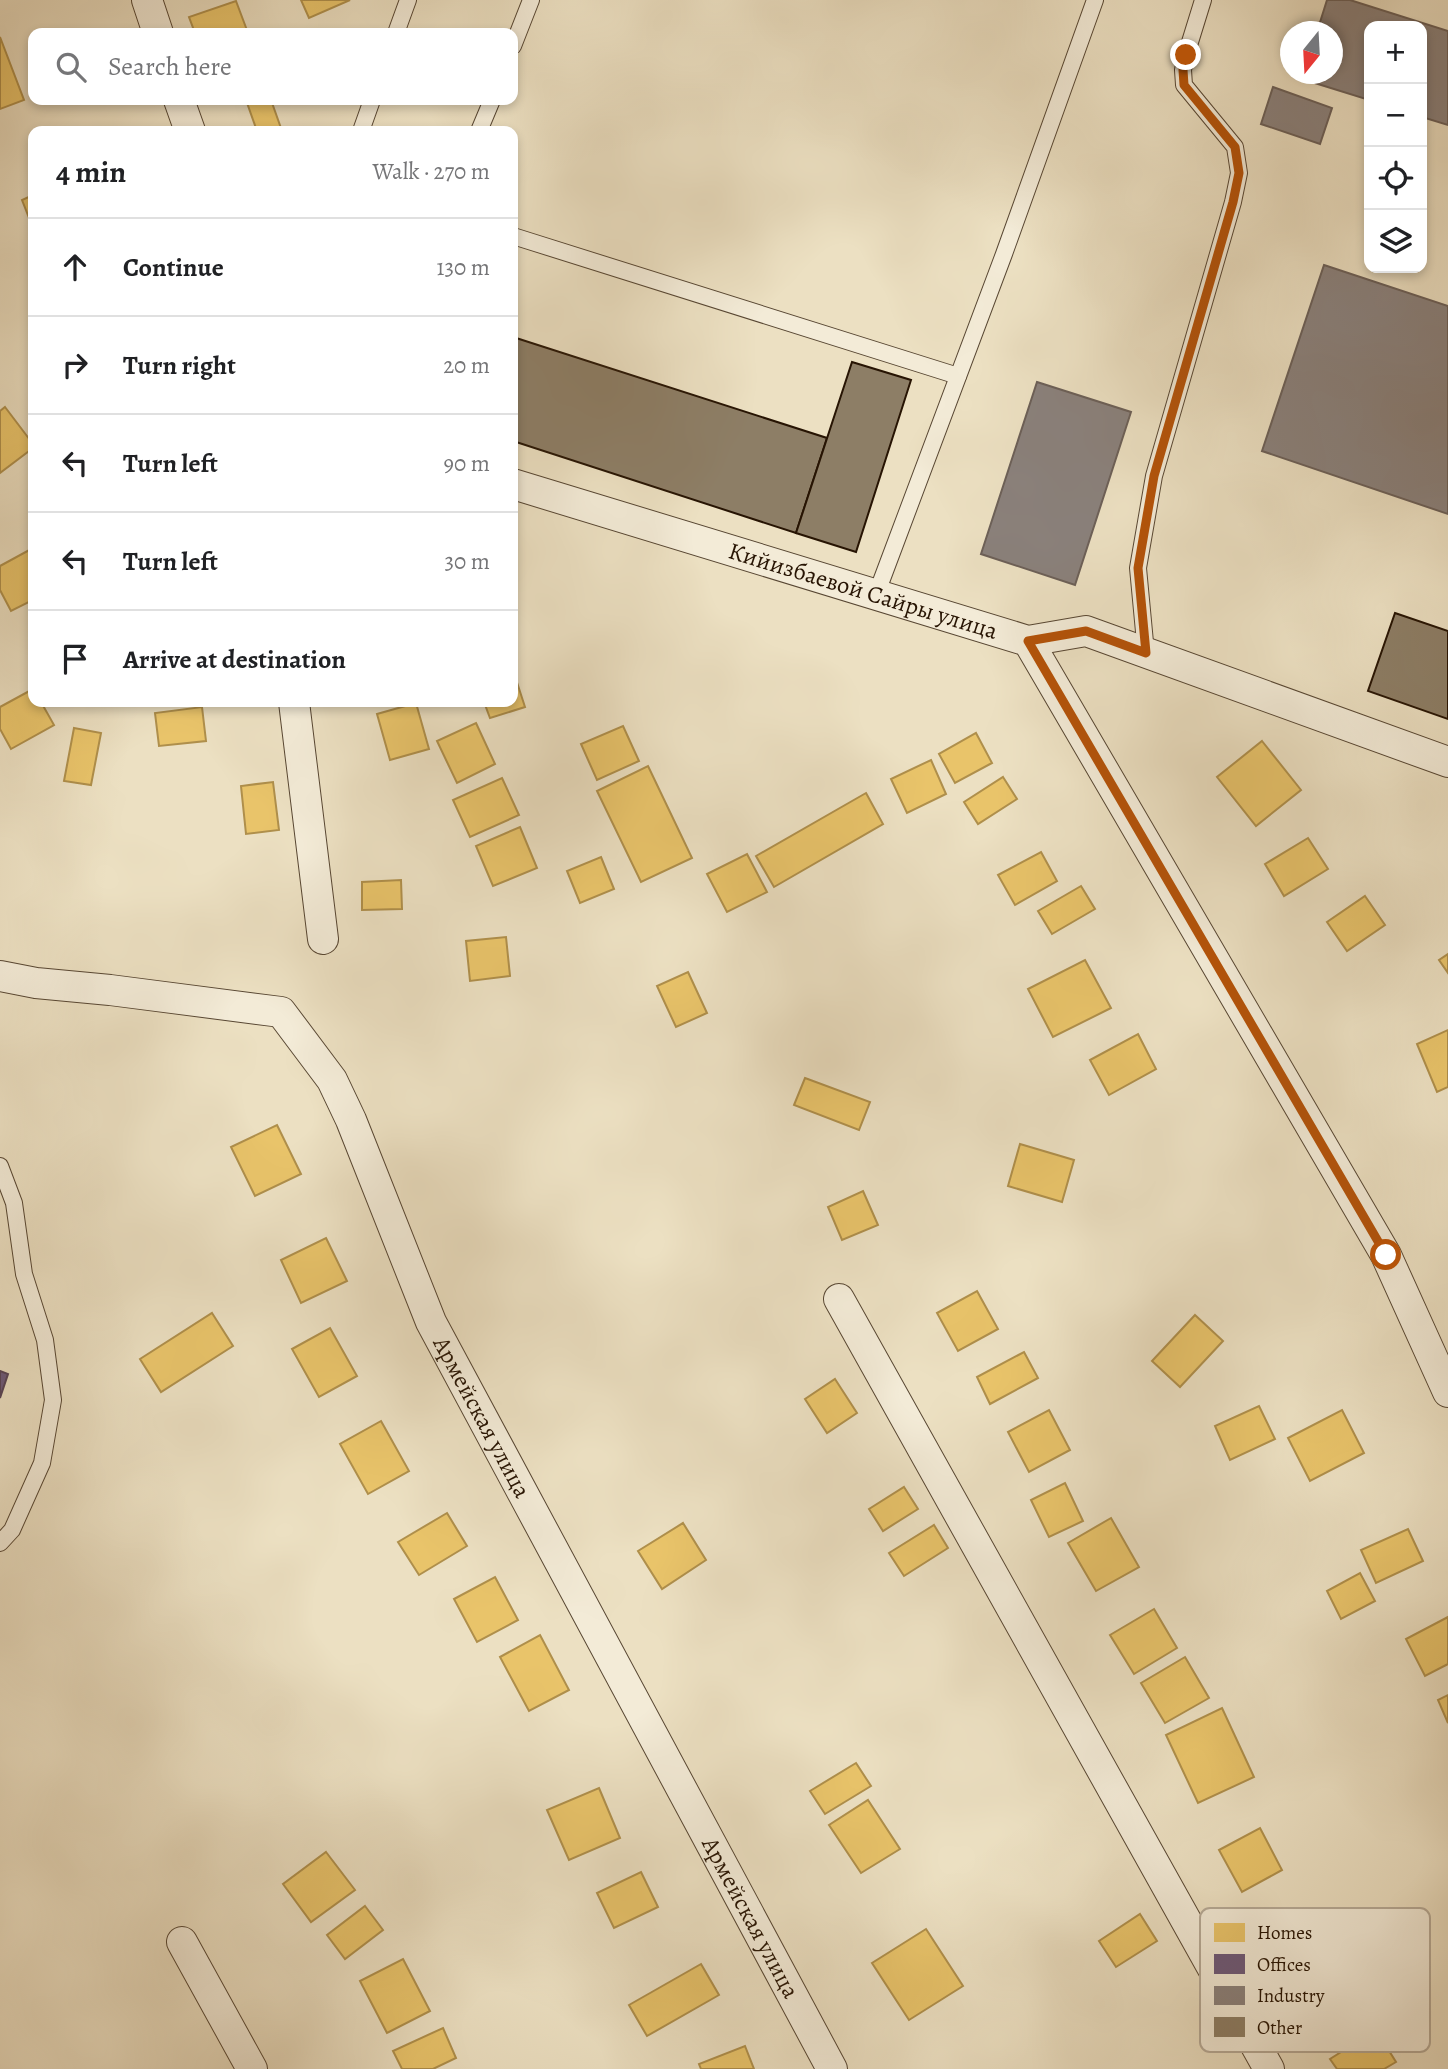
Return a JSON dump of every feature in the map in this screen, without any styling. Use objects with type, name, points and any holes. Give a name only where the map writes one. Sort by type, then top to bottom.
[{"type":"street","points":[[147,0],[156,28]]},
{"type":"street","points":[[181,105],[188,126]]},
{"type":"street","name":"Кийизбаевой Сайры улица","points":[[518,486],[1028,641],[1086,631],[1448,762]]},
{"type":"street","points":[[1028,641],[1386,1255],[1448,1392]]},
{"type":"street","points":[[295,707],[323,939]]},
{"type":"street","name":"Армейская улица","points":[[0,976],[36,983],[281,1012],[307,1045],[332,1080],[351,1120],[431,1322],[832,2069]]},
{"type":"street","points":[[839,1299],[1200,1945]]},
{"type":"street","points":[[181,1942],[252,2069]]},
{"type":"street","points":[[1260,2052],[1269,2069]]},
{"type":"lane","points":[[398,28],[408,0]]},
{"type":"lane","points":[[518,33],[531,0]]},
{"type":"lane","points":[[876,595],[1095,0]]},
{"type":"lane","points":[[1146,653],[1138,568],[1154,476],[1239,173],[1235,147],[1184,85],[1184,63],[1203,0]]},
{"type":"lane","points":[[363,126],[370,105]]},
{"type":"lane","points":[[482,126],[490,105]]},
{"type":"lane","points":[[518,238],[958,376]]},
{"type":"lane","points":[[0,1166],[14,1202],[24,1274],[45,1340],[53,1400],[42,1463],[12,1530],[0,1543]]},
{"type":"building: Homes","points":[[301,0],[350,0],[309,18]]},
{"type":"building: Homes","points":[[236,1],[246,28],[193,28],[189,17]]},
{"type":"building: Homes","points":[[0,37],[24,100],[0,109]]},
{"type":"building: Homes","points":[[248,105],[273,105],[280,126],[255,126]]},
{"type":"building: Homes","points":[[28,197],[28,215],[22,200]]},
{"type":"building: Homes","points":[[5,407],[28,437],[28,452],[0,473],[0,411]]},
{"type":"building: Homes","points":[[28,551],[28,602],[11,611],[0,590],[0,566]]},
{"type":"building: Homes","points":[[518,685],[525,707],[490,718],[486,707],[518,707]]},
{"type":"building: Homes","points":[[28,692],[28,707],[44,707],[54,725],[11,749],[0,729],[0,707]]},
{"type":"building: Homes","points":[[202,707],[206,741],[159,746],[155,713]]},
{"type":"building: Homes","points":[[402,707],[417,707],[429,749],[390,760],[377,714]]},
{"type":"building: Homes","points":[[476,723],[495,764],[457,783],[437,741]]},
{"type":"building: Homes","points":[[623,726],[639,761],[597,780],[581,744]]},
{"type":"building: Homes","points":[[74,728],[101,733],[91,785],[64,781]]},
{"type":"building: Homes","points":[[976,733],[992,763],[955,783],[939,754]]},
{"type":"building: Homes","points":[[1262,741],[1301,790],[1256,826],[1217,777]]},
{"type":"building: Homes","points":[[931,760],[946,794],[907,813],[891,779]]},
{"type":"building: Homes","points":[[648,766],[692,858],[641,882],[597,791]]},
{"type":"building: Homes","points":[[1003,777],[1017,799],[978,824],[964,802]]},
{"type":"building: Homes","points":[[502,778],[519,815],[470,837],[453,800]]},
{"type":"building: Homes","points":[[273,782],[279,830],[246,834],[241,786]]},
{"type":"building: Homes","points":[[866,793],[883,824],[774,887],[756,856]]},
{"type":"building: Homes","points":[[520,827],[537,868],[493,886],[476,846]]},
{"type":"building: Homes","points":[[1308,838],[1328,869],[1284,896],[1265,864]]},
{"type":"building: Homes","points":[[1041,852],[1057,881],[1015,905],[998,875]]},
{"type":"building: Homes","points":[[747,854],[767,892],[727,912],[707,874]]},
{"type":"building: Homes","points":[[601,857],[614,889],[580,903],[567,871]]},
{"type":"building: Homes","points":[[401,880],[402,909],[362,910],[362,882]]},
{"type":"building: Homes","points":[[1081,886],[1095,909],[1052,934],[1038,911]]},
{"type":"building: Homes","points":[[1365,896],[1385,925],[1347,951],[1327,922]]},
{"type":"building: Homes","points":[[506,937],[510,976],[470,981],[466,941]]},
{"type":"building: Homes","points":[[1448,954],[1448,973],[1439,960]]},
{"type":"building: Homes","points":[[1085,960],[1111,1008],[1053,1037],[1028,989]]},
{"type":"building: Homes","points":[[688,972],[707,1013],[676,1027],[657,986]]},
{"type":"building: Homes","points":[[1448,1030],[1448,1087],[1437,1092],[1417,1044]]},
{"type":"building: Homes","points":[[1138,1034],[1156,1069],[1109,1095],[1090,1060]]},
{"type":"building: Homes","points":[[805,1078],[870,1102],[859,1130],[794,1105]]},
{"type":"building: Homes","points":[[277,1125],[301,1174],[255,1196],[231,1147]]},
{"type":"building: Homes","points":[[1020,1144],[1074,1160],[1062,1202],[1008,1186]]},
{"type":"building: Homes","points":[[863,1191],[878,1225],[842,1240],[828,1207]]},
{"type":"building: Homes","points":[[326,1238],[347,1281],[301,1303],[281,1260]]},
{"type":"building: Homes","points":[[977,1291],[998,1329],[958,1351],[937,1313]]},
{"type":"building: Homes","points":[[212,1313],[233,1346],[161,1392],[140,1359]]},
{"type":"building: Homes","points":[[1195,1315],[1223,1341],[1180,1387],[1152,1361]]},
{"type":"building: Homes","points":[[330,1328],[357,1376],[319,1397],[292,1349]]},
{"type":"building: Homes","points":[[1024,1352],[1038,1378],[990,1404],[977,1377]]},
{"type":"building: Homes","points":[[835,1379],[857,1413],[827,1433],[805,1399]]},
{"type":"building: Homes","points":[[1259,1406],[1275,1439],[1230,1460],[1215,1426]]},
{"type":"building: Homes","points":[[1049,1410],[1070,1450],[1029,1472],[1008,1432]]},
{"type":"building: Homes","points":[[1342,1410],[1364,1453],[1310,1481],[1288,1438]]},
{"type":"building: Homes","points":[[381,1421],[409,1471],[368,1494],[340,1444]]},
{"type":"building: Homes","points":[[1065,1483],[1083,1521],[1049,1537],[1031,1500]]},
{"type":"building: Homes","points":[[904,1487],[918,1509],[883,1531],[869,1509]]},
{"type":"building: Homes","points":[[447,1513],[467,1546],[419,1575],[398,1542]]},
{"type":"building: Homes","points":[[1111,1518],[1139,1567],[1096,1591],[1068,1543]]},
{"type":"building: Homes","points":[[683,1523],[706,1560],[662,1589],[638,1551]]},
{"type":"building: Homes","points":[[934,1525],[948,1548],[904,1576],[889,1553]]},
{"type":"building: Homes","points":[[1408,1529],[1423,1561],[1376,1583],[1361,1550]]},
{"type":"building: Homes","points":[[1360,1573],[1375,1601],[1341,1619],[1327,1591]]},
{"type":"building: Homes","points":[[495,1577],[518,1620],[477,1642],[454,1599]]},
{"type":"building: Homes","points":[[1154,1609],[1177,1648],[1134,1674],[1110,1635]]},
{"type":"building: Homes","points":[[1448,1617],[1448,1664],[1425,1676],[1406,1639]]},
{"type":"building: Homes","points":[[540,1635],[569,1690],[529,1711],[500,1657]]},
{"type":"building: Homes","points":[[1185,1657],[1209,1698],[1165,1723],[1141,1683]]},
{"type":"building: Homes","points":[[1448,1695],[1448,1723],[1438,1700]]},
{"type":"building: Homes","points":[[1222,1708],[1254,1777],[1198,1803],[1166,1735]]},
{"type":"building: Homes","points":[[856,1763],[871,1786],[825,1814],[810,1791]]},
{"type":"building: Homes","points":[[599,1788],[620,1838],[569,1860],[547,1810]]},
{"type":"building: Homes","points":[[868,1800],[900,1849],[861,1873],[829,1825]]},
{"type":"building: Homes","points":[[1260,1828],[1282,1870],[1242,1892],[1219,1850]]},
{"type":"building: Homes","points":[[326,1852],[355,1890],[311,1922],[283,1884]]},
{"type":"building: Homes","points":[[641,1872],[658,1907],[614,1928],[597,1893]]},
{"type":"building: Homes","points":[[365,1906],[383,1930],[345,1959],[327,1935]]},
{"type":"building: Homes","points":[[1140,1914],[1157,1941],[1116,1967],[1099,1941]]},
{"type":"building: Homes","points":[[926,1929],[963,1986],[909,2020],[872,1963]]},
{"type":"building: Homes","points":[[403,1959],[430,2011],[387,2033],[360,1981]]},
{"type":"building: Homes","points":[[701,1964],[719,1995],[647,2036],[629,2005]]},
{"type":"building: Homes","points":[[443,2028],[456,2058],[433,2069],[402,2069],[393,2051]]},
{"type":"building: Homes","points":[[745,2046],[754,2069],[701,2069],[699,2064]]},
{"type":"building: Homes","points":[[1341,2052],[1390,2052],[1396,2062],[1384,2069],[1337,2069],[1330,2059]]},
{"type":"building: Offices","points":[[0,1371],[8,1374],[0,1398]]},
{"type":"building: Industry","points":[[1327,0],[1350,0],[1416,21],[1364,21],[1364,98],[1318,84],[1343,84],[1343,21],[1320,21]]},
{"type":"building: Industry","points":[[1427,24],[1448,31],[1448,125],[1427,119]]},
{"type":"building: Industry","points":[[1273,87],[1332,108],[1320,144],[1261,124]]},
{"type":"building: Industry","points":[[1324,265],[1448,306],[1448,514],[1262,451]]},
{"type":"building: Industry","points":[[1037,382],[1131,412],[1075,585],[981,554]]},
{"type":"building: Other","points":[[518,339],[827,438],[796,533],[518,443]]},
{"type":"building: Other","points":[[852,362],[911,380],[856,552],[796,533]]},
{"type":"building: Other","points":[[1395,613],[1448,631],[1448,719],[1368,691]]},
{"type":"route","points":[[1186,55],[1184,85],[1235,147],[1239,173],[1154,476],[1138,568],[1146,653],[1086,631],[1028,641],[1386,1255]]}]
